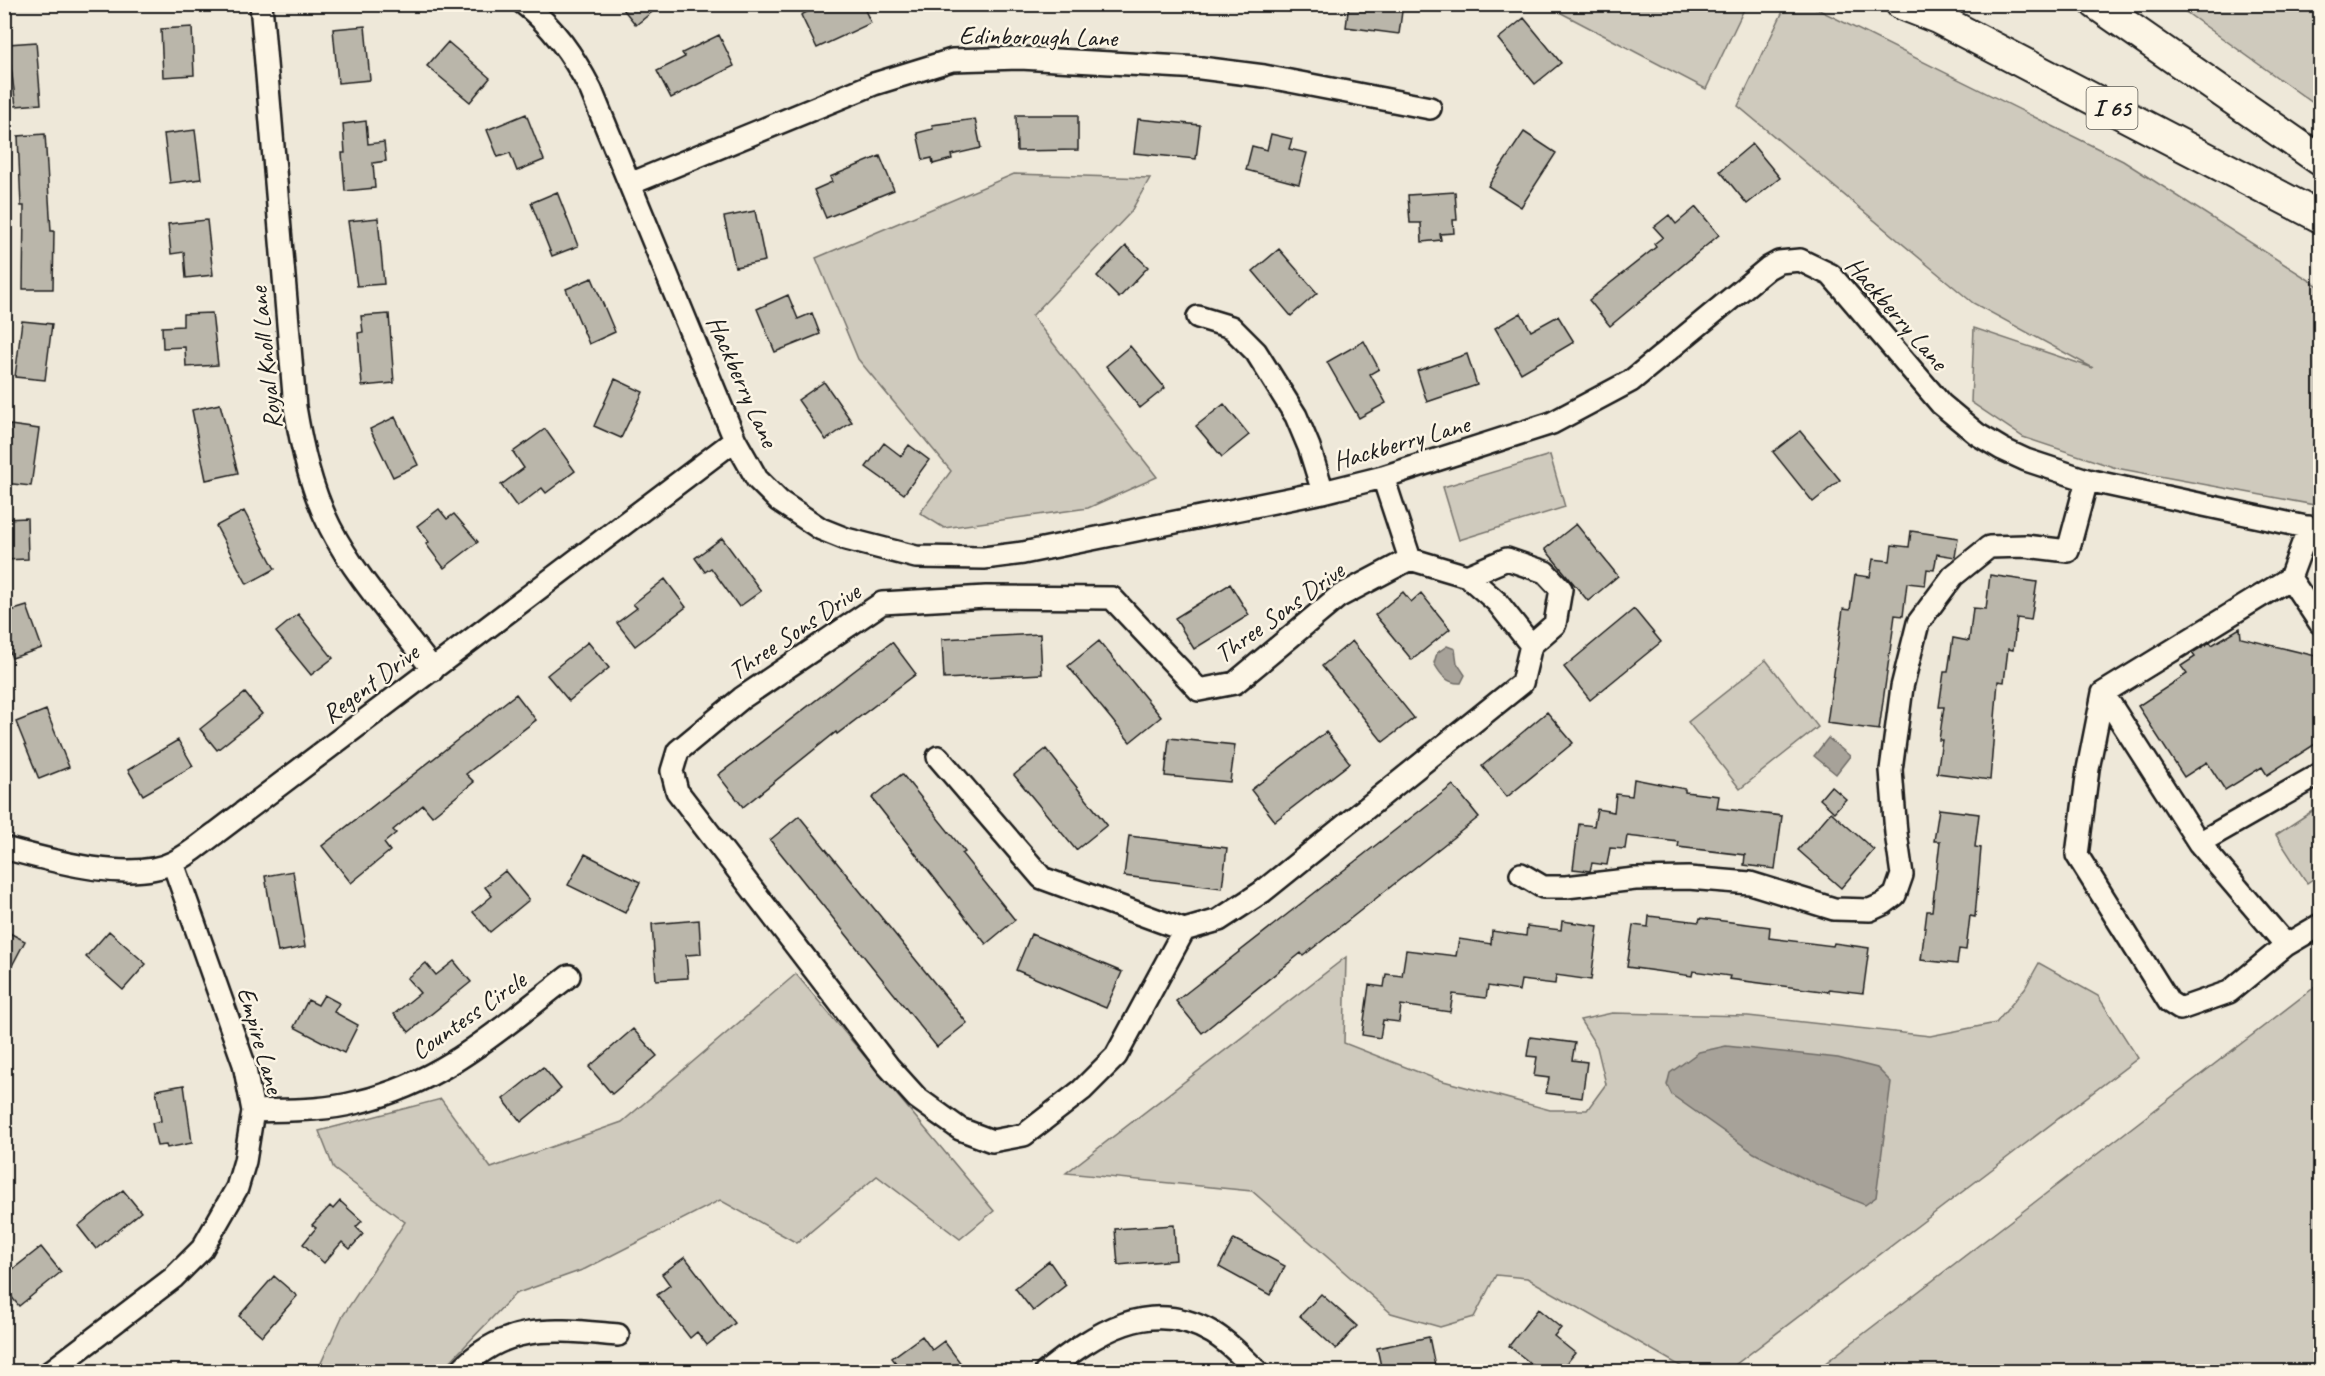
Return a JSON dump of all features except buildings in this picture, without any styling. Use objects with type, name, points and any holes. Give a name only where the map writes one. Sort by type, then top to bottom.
[{"type":"highway","name":"I 65","points":[[1901,4],[1948,23],[2320,217]]},
{"type":"highway","points":[[2096,4],[2320,160]]},
{"type":"street","name":"Royal Knoll Lane","points":[[261,4],[295,407],[304,457],[330,527],[346,554],[433,670]]},
{"type":"street","name":"Hackberry Lane","points":[[524,4],[549,26],[580,68],[735,440],[757,479],[779,501],[799,516],[846,539],[916,557],[984,558],[1023,554],[1323,492],[1383,477],[1526,432],[1579,411],[1632,381],[1754,277],[1779,262],[1800,260],[1831,275],[1918,380],[1941,404],[1977,434],[2026,460],[2087,480],[2315,529]]},
{"type":"street","name":"Edinborough Lane","points":[[630,184],[874,84],[952,60],[1020,57],[1210,69],[1264,76],[1430,108]]},
{"type":"street","name":"Hackberry Lane","points":[[1198,317],[1231,327],[1256,352],[1296,416],[1310,447],[1323,492]]},
{"type":"street","name":"Regent Drive","points":[[4,848],[61,863],[102,869],[138,871],[173,863],[433,670],[735,440]]},
{"type":"street","points":[[1383,477],[1410,559],[1467,576],[1497,602],[1531,645]]},
{"type":"street","points":[[1521,874],[1543,887],[1566,887],[1635,879],[1688,878],[1750,883],[1834,909],[1870,910],[1895,895],[1902,874],[1891,770],[1902,687],[1918,623],[1953,576],[1989,547],[2025,546],[2068,551],[2087,480]]},
{"type":"street","points":[[2315,529],[2290,578],[2103,693],[2088,769],[2077,855],[2169,1002],[2180,1009],[2229,992],[2286,945],[2320,925]]},
{"type":"street","name":"Three Sons Drive","points":[[1184,930],[1116,1056],[1082,1090],[1024,1135],[992,1141],[960,1129],[917,1098],[888,1066],[677,791],[672,771],[678,751],[742,698],[882,603],[986,597],[1112,598],[1199,690],[1234,682],[1338,597],[1410,559]]},
{"type":"street","points":[[938,757],[1042,878],[1184,930],[1219,920],[1262,892],[1522,683],[1531,645],[1555,624],[1561,589],[1545,572],[1507,559],[1467,576]]},
{"type":"street","points":[[2290,578],[2320,622]]},
{"type":"street","points":[[2103,693],[2199,843],[2286,945]]},
{"type":"street","points":[[2199,843],[2320,774]]},
{"type":"street","name":"Empire Lane","points":[[58,1369],[172,1278],[202,1249],[237,1188],[245,1161],[253,1111],[244,1064],[173,863]]},
{"type":"street","name":"Countess Circle","points":[[253,1111],[321,1108],[357,1103],[393,1093],[434,1076],[474,1049],[569,976]]},
{"type":"street","points":[[1046,1371],[1087,1341],[1108,1330],[1133,1320],[1151,1317],[1172,1318],[1212,1332],[1258,1371]]},
{"type":"street","points":[[459,1371],[489,1346],[508,1336],[549,1330],[618,1335]]},
{"type":"shaded area","points":[[1546,5],[1746,5],[1706,89]]},
{"type":"shaded area","points":[[1786,5],[1809,5],[2123,161],[2320,287],[2320,506],[2116,468],[2023,437],[1971,402],[1974,328],[2093,368],[1973,303],[1738,106]]},
{"type":"shaded area","points":[[2176,5],[2320,5],[2320,108]]},
{"type":"shaded area","points":[[1014,174],[1150,178],[1130,213],[1032,316],[1157,477],[1088,508],[944,528],[920,513],[951,471],[858,359],[816,258]]},
{"type":"shaded area","points":[[1550,455],[1565,507],[1459,540],[1443,487]]},
{"type":"shaded area","points":[[1447,646],[1455,649],[1457,663],[1465,675],[1461,683],[1448,680],[1434,663],[1437,653]]},
{"type":"shaded area","points":[[1766,660],[1818,727],[1740,789],[1688,722]]},
{"type":"shaded area","points":[[1828,738],[1850,756],[1836,774],[1814,756]]},
{"type":"shaded area","points":[[2320,806],[2320,874],[2307,883],[2276,835]]},
{"type":"shaded area","points":[[1346,957],[1344,1043],[1436,1079],[1550,1110],[1587,1110],[1606,1084],[1597,1047],[1580,1020],[1612,1013],[1748,1016],[1930,1036],[1996,1023],[2025,988],[2039,963],[2098,996],[2138,1058],[1727,1371],[1689,1371],[1527,1278],[1496,1275],[1474,1317],[1440,1327],[1391,1313],[1252,1191],[1066,1173]]},
{"type":"shaded area","points":[[796,974],[994,1211],[960,1239],[877,1176],[797,1243],[720,1200],[585,1269],[515,1294],[441,1371],[337,1371],[321,1363],[342,1317],[405,1222],[334,1169],[319,1131],[441,1099],[491,1168],[622,1122]]},
{"type":"shaded area","points":[[2320,983],[2320,1371],[1815,1371]]},
{"type":"shaded area","points":[[1726,1046],[1838,1058],[1877,1068],[1891,1082],[1876,1197],[1865,1205],[1817,1185],[1754,1153],[1672,1095],[1667,1085],[1670,1073],[1699,1052]]}]
